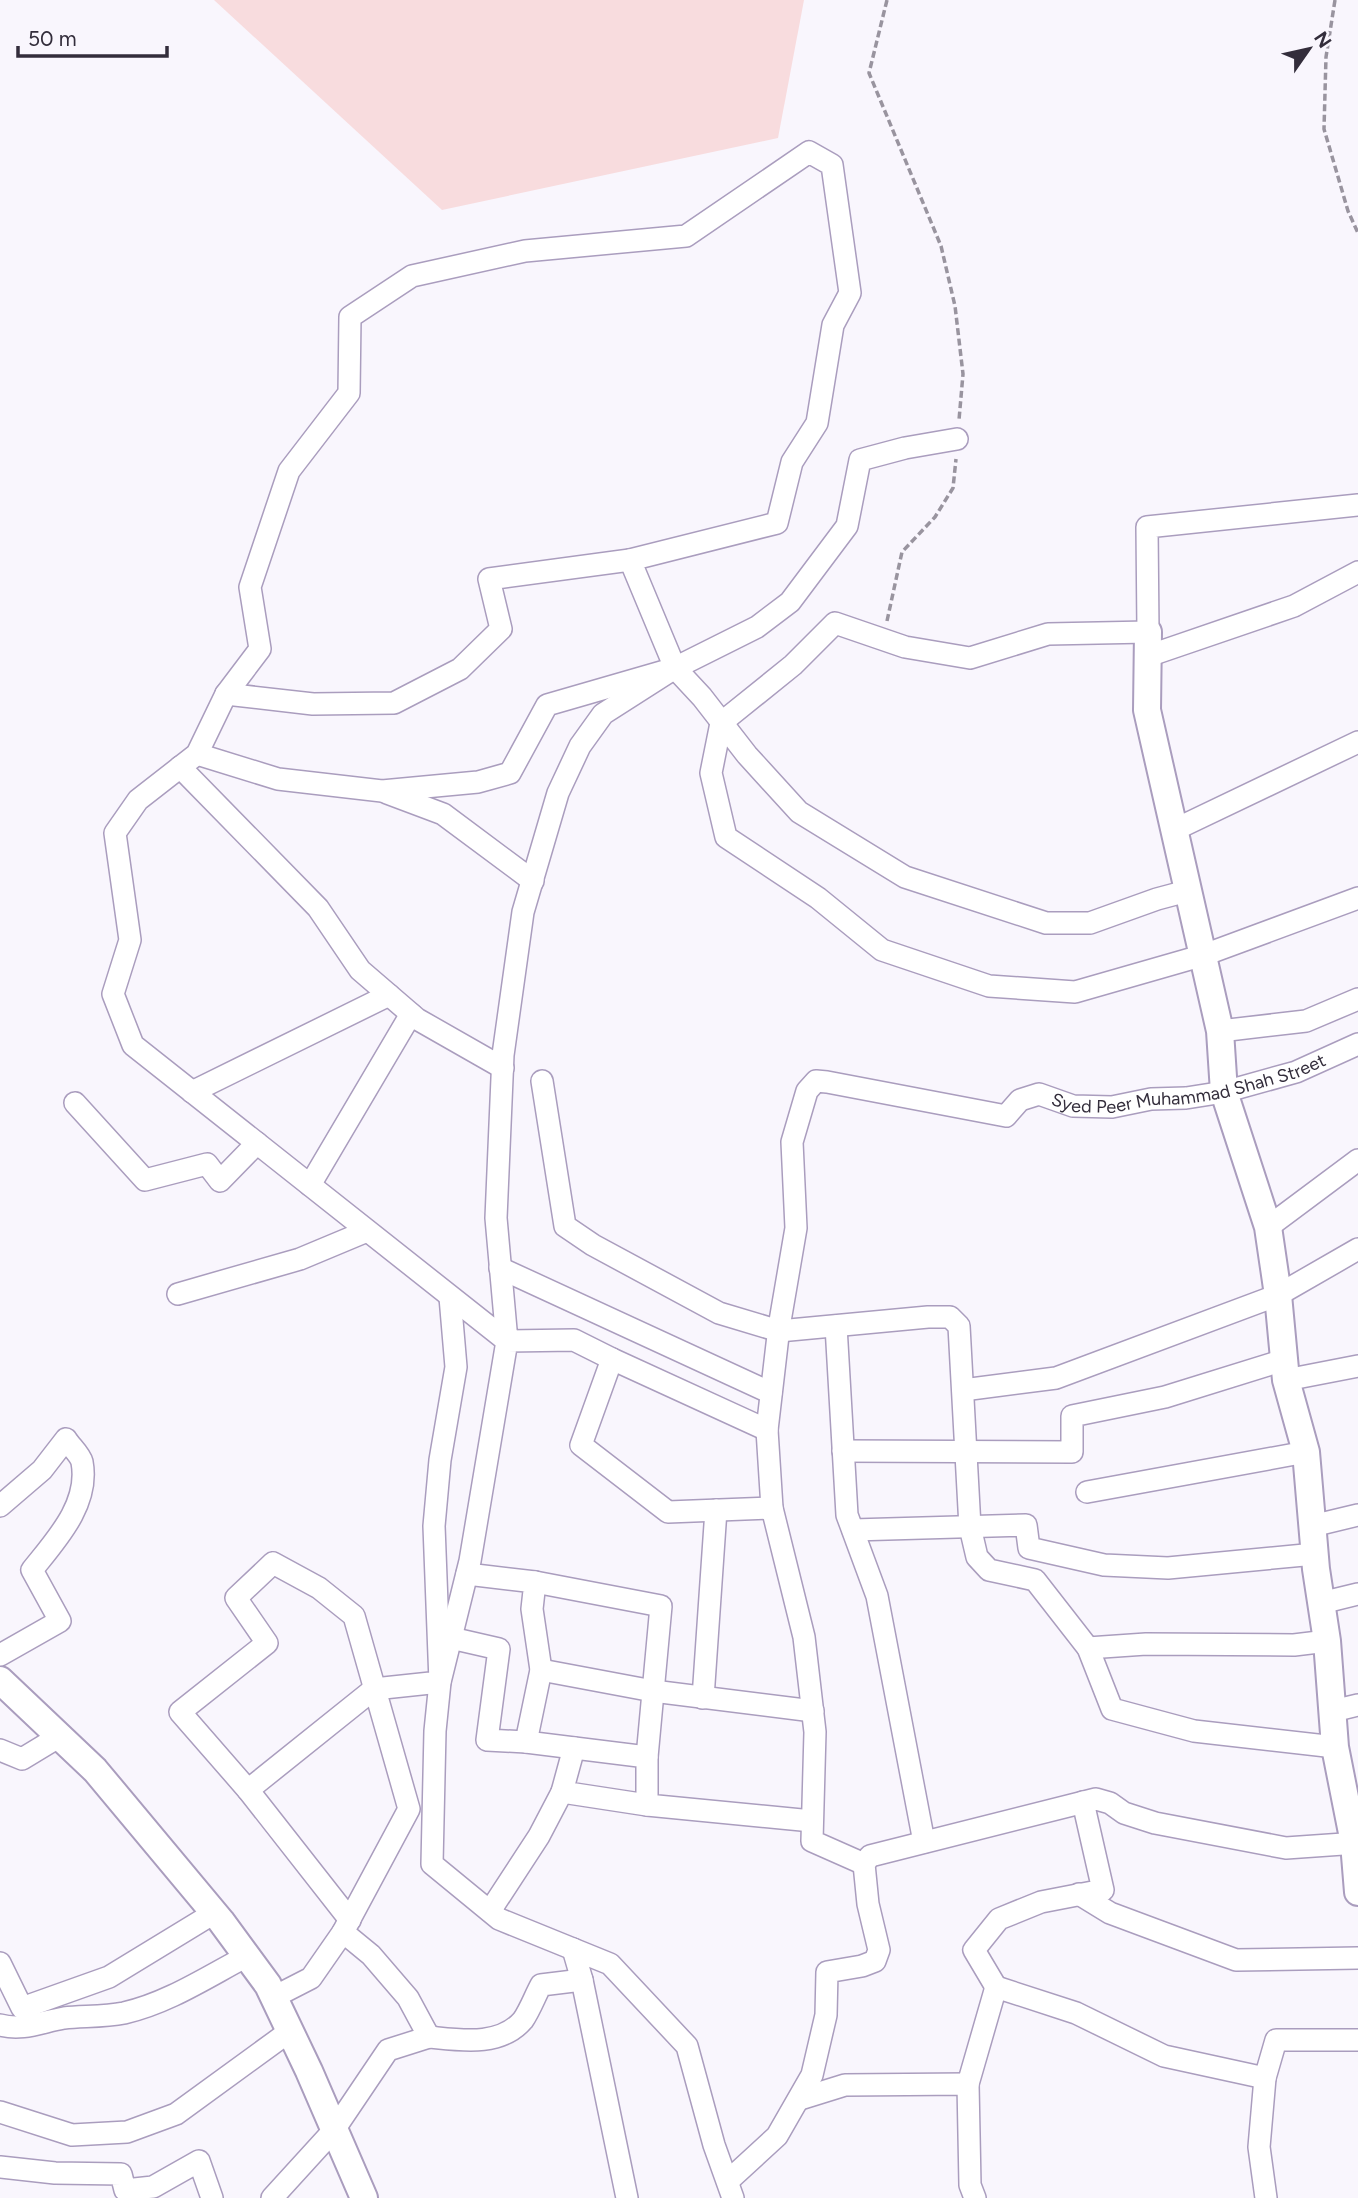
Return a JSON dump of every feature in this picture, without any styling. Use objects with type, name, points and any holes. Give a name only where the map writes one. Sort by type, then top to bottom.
[{"type":"street","points":[[226,694],[313,704],[394,702],[460,670],[500,629],[488,579],[630,560],[777,523],[792,463],[817,423],[833,325],[850,293],[832,165],[809,152],[686,236],[525,251],[412,276],[350,317],[349,393],[289,471],[250,587],[260,649],[226,694],[188,761],[138,800],[115,833],[130,940],[113,994],[133,1045],[507,1341],[574,1340],[767,1430]]},
{"type":"street","points":[[440,1682],[467,1574],[507,1341],[496,1218],[503,1068],[523,912],[558,793],[580,746],[604,713],[675,668],[757,627],[790,602],[847,526],[860,460],[905,448],[957,439]]},
{"type":"street","points":[[1358,505],[1147,527],[1147,710],[1220,1031],[1224,1092],[1268,1227],[1279,1295],[1285,1370],[1306,1451],[1315,1554],[1327,1641],[1345,1708],[1335,1747],[1356,1843],[1358,1892]]},
{"type":"street","points":[[630,560],[675,668],[747,755],[799,812],[905,877],[1046,923],[1090,923],[1187,891]]},
{"type":"street","points":[[1358,572],[1294,606],[1148,644],[1048,634],[970,658],[905,647],[835,623],[793,665],[722,723],[712,773],[726,837],[818,898],[883,950],[989,986],[1075,992],[1204,956],[1358,898]]},
{"type":"street","points":[[188,761],[278,779],[382,791],[478,782],[510,773],[547,705],[675,668]]},
{"type":"street","points":[[1174,830],[1358,742]]},
{"type":"street","points":[[188,761],[318,908],[360,970],[411,1014],[503,1068]]},
{"type":"street","points":[[382,791],[443,814],[533,881]]},
{"type":"street","points":[[192,1091],[389,995]]},
{"type":"street","points":[[1220,1031],[1306,1021],[1358,999]]},
{"type":"street","points":[[310,1185],[411,1014]]},
{"type":"street","name":"Syed Peer Muhammad Shah Street","points":[[779,1331],[796,1228],[792,1142],[807,1091],[816,1082],[1006,1116],[1020,1100],[1039,1094],[1073,1106],[1112,1107],[1151,1098],[1186,1098],[1224,1092],[1296,1072],[1358,1044]]},
{"type":"street","points":[[542,1081],[565,1226],[593,1245],[719,1313],[779,1331],[950,1317],[959,1326],[970,1527],[977,1557],[989,1570],[1035,1580],[1088,1648],[1112,1709],[1194,1731],[1335,1747]]},
{"type":"street","points":[[75,1103],[145,1180],[207,1164],[220,1181],[257,1143]]},
{"type":"street","points":[[1268,1227],[1358,1160]]},
{"type":"street","points":[[178,1294],[300,1259],[368,1231]]},
{"type":"street","points":[[963,1390],[1056,1378],[1279,1295],[1358,1249]]},
{"type":"street","points":[[500,1268],[771,1393]]},
{"type":"street","points":[[450,1297],[456,1367],[440,1460],[434,1526],[440,1682],[435,1731],[432,1864],[499,1919],[610,1964],[687,2046],[714,2145],[730,2189],[777,2136],[812,2074],[826,2015],[827,1972],[862,1966],[874,1961],[879,1950],[866,1893],[864,1864],[870,1856],[1096,1799],[1155,1824],[1286,1847],[1356,1843]]},
{"type":"street","points":[[836,1326],[847,1515],[877,1596],[924,1842]]},
{"type":"street","points":[[779,1331],[767,1430],[772,1508],[804,1637],[813,1711],[815,1732],[811,1841],[864,1864]]},
{"type":"street","points":[[612,1359],[581,1445],[668,1512],[772,1508]]},
{"type":"street","points":[[844,1451],[967,1454],[1072,1452],[1072,1416],[1285,1370],[1358,1366]]},
{"type":"street","points":[[0,1506],[42,1470],[66,1439],[82,1460],[81,1493],[65,1529],[32,1570],[61,1621],[0,1655]]},
{"type":"street","points":[[1087,1492],[1306,1451]]},
{"type":"street","points":[[704,1698],[716,1510]]},
{"type":"street","points":[[1312,1526],[1358,1514]]},
{"type":"street","points":[[853,1530],[1026,1525],[1029,1548],[1104,1565],[1168,1568],[1315,1554]]},
{"type":"street","points":[[274,1997],[311,1978],[347,1926],[373,1872],[409,1809],[354,1616],[319,1588],[273,1563],[236,1598],[267,1643],[180,1712],[248,1790],[347,1926],[408,1998],[429,2037]]},
{"type":"street","points":[[467,1574],[535,1582],[661,1606],[647,1757],[647,1805]]},
{"type":"street","points":[[526,1742],[541,1670],[532,1609],[535,1582]]},
{"type":"street","points":[[1321,1603],[1358,1594]]},
{"type":"street","points":[[451,1638],[499,1649],[487,1740],[526,1742],[647,1757]]},
{"type":"street","points":[[1088,1648],[1146,1644],[1294,1645],[1327,1641]]},
{"type":"street","points":[[541,1670],[653,1691],[813,1711]]},
{"type":"street","points":[[0,1680],[95,1770],[214,1913],[268,1985],[363,2198]]},
{"type":"street","points":[[248,1790],[374,1689],[440,1682]]},
{"type":"street","points":[[0,1750],[22,1759],[60,1736]]},
{"type":"street","points":[[490,1912],[539,1836],[562,1792],[574,1748]]},
{"type":"street","points":[[562,1792],[647,1805],[812,1821]]},
{"type":"street","points":[[1083,1802],[1103,1890],[1041,1902],[999,1919],[974,1950],[996,1987],[1076,2013],[1164,2056],[1265,2078]]},
{"type":"street","points":[[1079,1894],[1110,1913],[1236,1960],[1358,1958]]},
{"type":"street","points":[[0,1963],[22,2008],[108,1977],[214,1913]]},
{"type":"street","points":[[573,1949],[582,1980],[627,2198]]},
{"type":"street","points":[[0,2025],[9,2028],[33,2027],[62,2019],[123,2013],[172,1997],[247,1956]]},
{"type":"street","points":[[272,2198],[334,2130],[388,2050],[429,2037],[467,2041],[498,2037],[522,2020],[541,1985],[582,1980]]},
{"type":"street","points":[[975,2198],[970,2185],[968,2084],[996,1987]]},
{"type":"street","points":[[0,2112],[72,2135],[127,2132],[176,2114],[290,2032]]},
{"type":"street","points":[[1266,2198],[1259,2147],[1265,2078],[1276,2040],[1358,2040]]},
{"type":"street","points":[[800,2099],[845,2085],[968,2084]]},
{"type":"street","points":[[0,2167],[55,2173],[121,2174],[125,2190],[153,2187],[199,2161],[212,2198]]},
{"type":"path","points":[[883,639],[902,552],[934,517],[953,488],[963,374],[955,306],[944,258],[869,73],[887,0]]},
{"type":"path","points":[[1335,0],[1326,57],[1324,129],[1348,211],[1358,233]]},
{"type":"shaded area","points":[[214,0],[804,0],[778,138],[442,210]]}]
